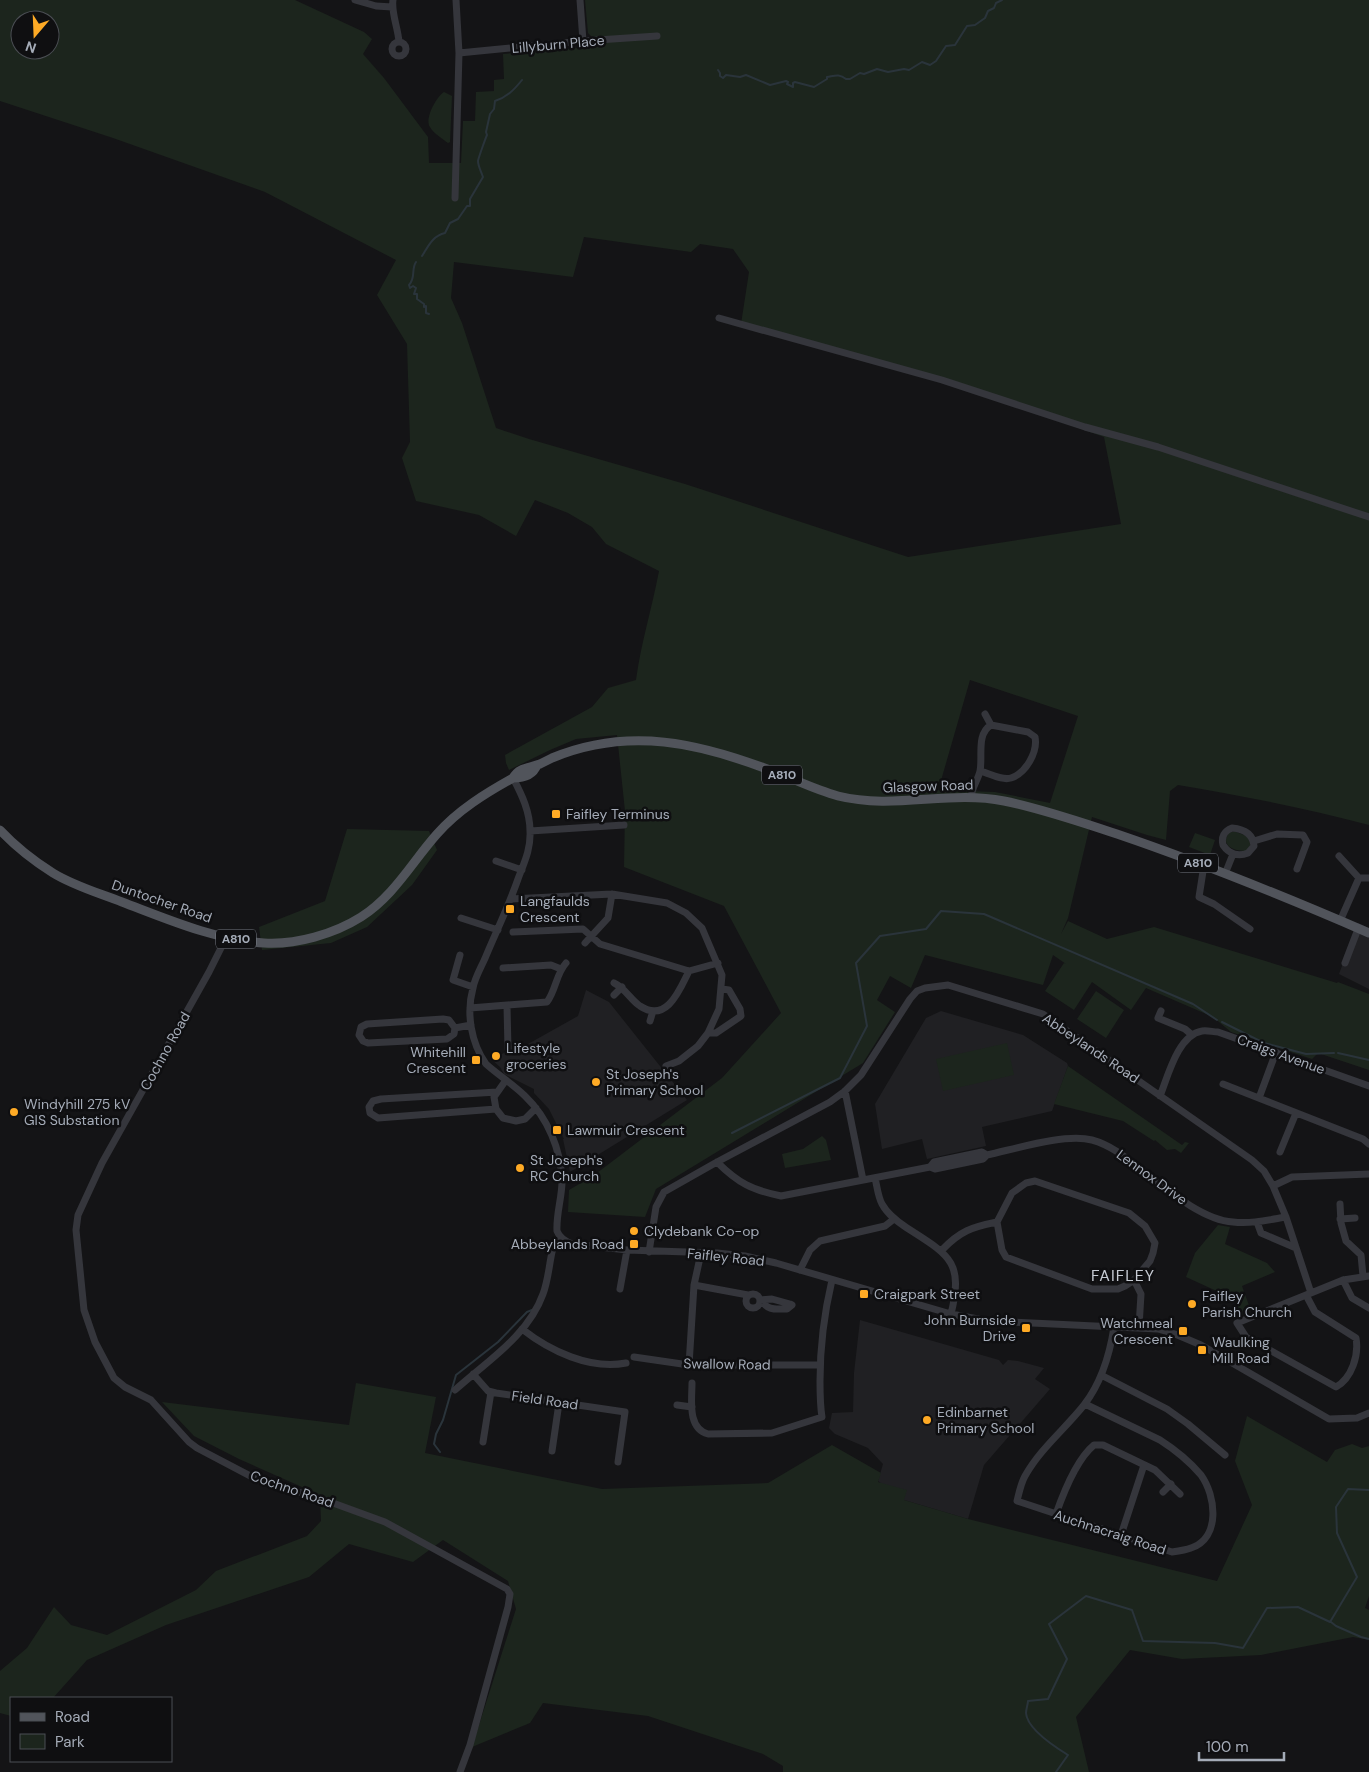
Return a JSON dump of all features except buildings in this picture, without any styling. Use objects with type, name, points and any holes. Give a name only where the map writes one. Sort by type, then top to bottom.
[{"type":"main road","name":"Glasgow Road","points":[[513,778],[516,773],[530,766],[594,744],[652,740],[682,744],[708,751],[774,772],[817,790],[860,800],[898,802],[971,797],[1010,802],[1063,817],[1204,865],[1369,934]]},
{"type":"main road","name":"Glasgow Road","points":[[525,776],[534,772],[537,765]]},
{"type":"main road","name":"A810","points":[[513,778],[525,776]]},
{"type":"main road","name":"Duntocher Road","points":[[0,830],[33,859],[65,880],[224,937],[264,943],[281,942],[318,936],[361,917],[393,890],[426,846],[452,819],[482,796],[513,778]]},
{"type":"street","points":[[355,0],[376,6],[393,3],[399,42]]},
{"type":"street","points":[[455,198],[459,53],[456,0]]},
{"type":"street","points":[[580,0],[584,41]]},
{"type":"street","name":"Lillyburn Place","points":[[459,53],[657,36]]},
{"type":"street","points":[[719,318],[942,380],[1085,427],[1158,447],[1369,517]]},
{"type":"street","points":[[985,714],[991,725]]},
{"type":"street","points":[[980,771],[1012,778],[1030,764],[1037,744],[1035,737],[1028,732],[991,725]]},
{"type":"street","points":[[971,797],[980,771],[982,739],[991,725]]},
{"type":"street","points":[[520,790],[525,776]]},
{"type":"street","points":[[455,1390],[501,1351],[522,1329],[543,1295],[552,1252],[554,1246],[561,1238],[557,1231],[557,1223],[562,1189],[561,1164],[553,1137],[536,1108],[523,1094],[492,1070],[482,1057],[471,1025],[470,1008],[473,987],[527,858],[530,831],[529,816],[520,790],[513,778]]},
{"type":"street","points":[[530,831],[624,825]]},
{"type":"street","points":[[1237,828],[1249,834],[1254,841],[1252,850],[1238,855],[1225,848],[1222,840],[1223,835],[1228,830],[1237,828]]},
{"type":"street","points":[[1254,841],[1277,834],[1303,835],[1307,842],[1297,868]]},
{"type":"street","points":[[1225,874],[1233,854]]},
{"type":"street","points":[[1339,856],[1359,878],[1369,878]]},
{"type":"street","points":[[496,861],[522,870]]},
{"type":"street","points":[[1204,865],[1199,897],[1214,904],[1250,929]]},
{"type":"street","points":[[1340,921],[1359,878]]},
{"type":"street","points":[[511,899],[612,894],[667,903],[686,913],[702,928],[722,975],[719,1009],[708,1033],[698,1046],[683,1058],[666,1066]]},
{"type":"street","points":[[585,943],[608,918],[612,894]]},
{"type":"street","points":[[461,918],[498,930]]},
{"type":"street","points":[[513,932],[578,929],[583,930],[600,944],[689,971],[718,963]]},
{"type":"street","points":[[1346,963],[1358,929]]},
{"type":"street","name":"Cochno Road","points":[[224,937],[223,944],[209,972],[102,1163],[78,1215],[76,1230],[82,1301],[89,1329],[114,1378],[125,1387],[151,1400],[189,1442],[197,1448],[258,1480],[322,1499],[385,1522],[507,1589],[510,1594],[508,1607],[470,1745],[460,1772]]},
{"type":"street","points":[[460,955],[453,980],[473,987]]},
{"type":"street","points":[[470,1008],[547,1002],[552,997],[561,969],[566,963]]},
{"type":"street","points":[[503,968],[551,965],[561,969]]},
{"type":"street","points":[[614,983],[622,987],[640,1006],[652,1011],[665,1008],[674,1001],[689,971]]},
{"type":"street","name":"Abbeylands Road","points":[[649,1252],[656,1207],[660,1197],[670,1188],[830,1102],[861,1076],[917,991],[948,985],[1043,1014],[1252,1160],[1264,1171],[1273,1186],[1286,1217],[1315,1312],[1356,1338],[1357,1344],[1353,1368],[1345,1382],[1336,1387],[1246,1337],[1237,1323],[1308,1294]]},
{"type":"street","points":[[614,995],[622,987]]},
{"type":"street","points":[[708,1033],[716,1033],[741,1016],[740,1009],[729,990],[722,989]]},
{"type":"street","points":[[507,1006],[508,1049]]},
{"type":"street","points":[[650,1021],[652,1011]]},
{"type":"street","points":[[1160,1096],[1180,1047],[1192,1035],[1185,1029],[1158,1018],[1161,1011]]},
{"type":"street","points":[[443,1019],[452,1022],[455,1028],[454,1034],[447,1039],[376,1043],[362,1041],[359,1032],[362,1026],[367,1024],[443,1019]]},
{"type":"street","points":[[455,1028],[471,1025]]},
{"type":"street","name":"Craigs Avenue","points":[[1192,1035],[1202,1031],[1218,1032],[1369,1086]]},
{"type":"street","points":[[1259,1098],[1276,1052]]},
{"type":"street","points":[[506,1080],[494,1097],[496,1109],[504,1118],[516,1122],[525,1119],[536,1108]]},
{"type":"street","points":[[1223,1084],[1363,1139],[1369,1144]]},
{"type":"street","points":[[845,1091],[863,1180]]},
{"type":"street","points":[[496,1109],[378,1118],[370,1113],[369,1107],[373,1101],[381,1099],[497,1092]]},
{"type":"street","points":[[1280,1152],[1296,1113]]},
{"type":"street","name":"Lennox Drive","points":[[717,1162],[732,1177],[745,1185],[760,1192],[781,1196],[930,1167],[934,1162],[982,1152],[987,1155],[1072,1138],[1092,1140],[1113,1148],[1175,1194],[1211,1217],[1231,1222],[1257,1222],[1286,1217]]},
{"type":"street","points":[[1273,1186],[1292,1177],[1369,1174]]},
{"type":"street","points":[[875,1178],[882,1204],[894,1219],[942,1250],[953,1267],[956,1278],[956,1294],[950,1314]]},
{"type":"street","points":[[1035,1181],[1129,1214],[1145,1226],[1154,1243],[1153,1253],[1150,1261],[1134,1280],[1126,1286],[1118,1289],[1092,1289],[1014,1262],[1006,1257],[1002,1250],[997,1222],[1012,1193],[1026,1183],[1035,1181]]},
{"type":"street","points":[[1308,1294],[1343,1280],[1366,1276],[1361,1255],[1346,1241],[1340,1219],[1340,1204]]},
{"type":"street","points":[[1340,1219],[1355,1218]]},
{"type":"street","points":[[800,1270],[810,1250],[820,1241],[885,1226],[894,1219]]},
{"type":"street","points":[[942,1250],[951,1240],[972,1227],[997,1222]]},
{"type":"street","points":[[1257,1222],[1261,1233],[1296,1248]]},
{"type":"street","name":"Faifley Road","points":[[561,1238],[573,1244],[627,1250],[745,1256],[800,1270],[950,1314],[988,1321],[1158,1329],[1194,1342],[1329,1418],[1357,1418],[1369,1413]]},
{"type":"street","points":[[620,1289],[627,1250]]},
{"type":"street","points":[[689,1364],[694,1285],[701,1253]]},
{"type":"street","points":[[692,1383],[692,1407],[695,1426],[703,1432],[712,1434],[772,1433],[822,1417],[820,1365],[822,1329],[832,1280]]},
{"type":"street","points":[[1134,1280],[1142,1294],[1139,1327]]},
{"type":"street","points":[[1343,1280],[1352,1298],[1369,1308]]},
{"type":"street","points":[[694,1285],[748,1295],[754,1294],[760,1300],[757,1307],[750,1308],[745,1302],[748,1295]]},
{"type":"street","points":[[1085,1404],[1101,1374],[1111,1344],[1114,1327]]},
{"type":"street","points":[[522,1329],[535,1339],[571,1356],[606,1365],[626,1363]]},
{"type":"street","name":"Swallow Road","points":[[634,1358],[689,1364],[820,1365]]},
{"type":"street","points":[[472,1374],[491,1392],[483,1442]]},
{"type":"street","points":[[1101,1374],[1167,1409],[1225,1455]]},
{"type":"street","name":"Field Road","points":[[491,1392],[625,1412],[618,1462]]},
{"type":"street","points":[[552,1451],[559,1402]]},
{"type":"street","name":"Auchnacraig Road","points":[[1085,1404],[1160,1440],[1171,1447],[1201,1476],[1212,1498],[1214,1518],[1211,1527],[1202,1541],[1192,1548],[1172,1552],[1016,1501],[1024,1478],[1036,1459],[1085,1404]]},
{"type":"street","points":[[677,1405],[692,1407]]},
{"type":"street","points":[[1056,1514],[1064,1491],[1088,1450],[1094,1445],[1102,1445],[1155,1470],[1180,1494]]},
{"type":"street","points":[[1121,1535],[1144,1465]]},
{"type":"street","points":[[1163,1492],[1171,1484]]},
{"type":"shaded area","points":[[1358,923],[1369,928],[1369,989],[1339,974]]},
{"type":"shaded area","name":"St Joseph's Primary School","points":[[586,990],[609,1002],[687,1100],[570,1172],[564,1139],[549,1109],[534,1093],[534,1089],[504,1074],[500,1067],[492,1060],[507,1051],[528,1044],[578,1016]]},
{"type":"shaded area","points":[[941,1011],[1023,1035],[1067,1063],[1068,1066],[1052,1111],[982,1127],[986,1146],[927,1159],[922,1139],[882,1149],[875,1104],[926,1018]]},
{"type":"shaded area","name":"Edinbarnet Primary School","points":[[860,1320],[999,1360],[1003,1365],[1008,1360],[1044,1368],[1035,1379],[1050,1389],[984,1465],[968,1519],[904,1500],[878,1481],[883,1464],[868,1448],[835,1434],[829,1428],[832,1413],[853,1412],[854,1373]]},
{"type":"green space","points":[[0,0],[295,0],[364,32],[372,39],[363,54],[384,78],[428,137],[429,163],[461,163],[463,121],[475,121],[476,92],[494,91],[494,80],[504,79],[503,54],[591,47],[592,37],[588,33],[585,0],[1369,0],[1369,825],[1322,813],[1178,785],[1170,791],[1166,840],[1092,817],[1068,918],[1061,934],[1068,921],[1107,939],[1154,927],[1338,982],[1369,994],[1369,1070],[1318,1053],[1312,1059],[1231,1032],[1213,1017],[1146,988],[1131,1010],[1092,982],[1074,1010],[1045,991],[1064,963],[1066,964],[1053,955],[1043,985],[925,955],[911,988],[890,976],[877,1000],[895,1012],[863,1063],[656,1189],[645,1217],[568,1212],[569,1190],[593,1176],[722,1078],[781,1013],[724,906],[624,867],[625,811],[617,735],[576,739],[509,770],[506,763],[505,755],[592,707],[608,688],[636,680],[659,571],[606,544],[592,527],[568,513],[535,500],[516,536],[479,515],[416,501],[402,458],[410,442],[407,344],[377,295],[396,260],[265,192],[113,138],[0,101]],"holes":[[[584,237],[691,252],[700,244],[733,249],[749,272],[741,324],[942,380],[1104,437],[1121,524],[908,557],[685,484],[496,428],[462,323],[451,298],[454,262],[573,277]],[[970,680],[1078,716],[1050,803],[995,792],[936,790],[940,784]]]},
{"type":"green space","points":[[444,92],[452,96],[450,142],[448,143],[433,131],[429,123],[432,108]]},
{"type":"green space","points":[[347,829],[429,831],[437,850],[412,885],[367,927],[331,943],[262,950],[259,927],[325,901]]},
{"type":"green space","points":[[1230,832],[1247,836],[1251,844],[1247,851],[1233,849],[1227,844],[1227,837]]},
{"type":"green space","points":[[1195,833],[1215,840],[1210,855],[1189,847]]},
{"type":"green space","points":[[1096,991],[1124,1010],[1106,1038],[1077,1019]]},
{"type":"green space","points":[[1007,1043],[1014,1075],[943,1091],[936,1059]]},
{"type":"green space","points":[[1068,1066],[1182,1145],[1185,1142],[1189,1143],[1181,1153],[1175,1149],[1167,1150],[1155,1140],[1123,1121],[1054,1104]]},
{"type":"green space","points":[[822,1136],[826,1140],[831,1160],[785,1168],[782,1154],[803,1149]]},
{"type":"green space","points":[[1218,1225],[1230,1227],[1225,1244],[1267,1263],[1275,1272],[1242,1286],[1251,1311],[1242,1315],[1234,1299],[1186,1277],[1195,1253]]},
{"type":"green space","points":[[356,1383],[436,1397],[425,1453],[602,1489],[768,1483],[832,1445],[881,1473],[878,1482],[907,1490],[904,1500],[968,1519],[1217,1581],[1252,1505],[1235,1461],[1247,1416],[1327,1462],[1335,1450],[1352,1444],[1362,1448],[1369,1446],[1369,1596],[1365,1608],[1369,1610],[1369,1640],[1353,1637],[1261,1655],[1182,1659],[1130,1650],[1076,1717],[1089,1772],[783,1772],[783,1766],[763,1754],[648,1716],[543,1703],[530,1723],[472,1747],[516,1609],[508,1581],[443,1540],[413,1562],[349,1544],[309,1577],[166,1625],[87,1660],[54,1697],[10,1697],[10,1716],[0,1713],[0,1671],[27,1648],[54,1607],[71,1625],[107,1635],[196,1590],[216,1571],[307,1536],[321,1521],[320,1495],[239,1459],[194,1436],[162,1402],[349,1425]]},
{"type":"waterway","points":[[718,70],[723,78],[726,75],[740,77],[746,75],[770,85],[786,81],[788,82],[787,84],[793,87],[795,82],[814,87],[827,79],[827,77],[832,76],[839,75],[850,79],[860,73],[864,74],[877,69],[888,72],[909,70],[922,62],[930,65],[936,61],[946,46],[955,45],[967,26],[975,25],[985,18],[988,11],[1002,0]]},
{"type":"waterway","points":[[422,256],[434,239],[445,233],[450,223],[458,219],[467,206],[470,206],[470,199],[483,177],[478,161],[487,135],[490,114],[494,109],[495,101],[510,93],[522,80]]},
{"type":"waterway","points":[[416,262],[409,285],[410,288],[413,286],[416,288],[414,294],[417,294],[417,299],[424,304],[424,307],[426,306],[426,313],[429,314]]},
{"type":"waterway","points":[[732,1133],[840,1078],[867,1026],[856,963],[880,936],[926,929],[941,911],[984,914],[1193,1004],[1217,1020]]},
{"type":"waterway","points":[[1222,1022],[1264,1043],[1306,1054],[1334,1053]]},
{"type":"waterway","points":[[1338,1053],[1369,1060]]},
{"type":"waterway","points":[[440,1452],[434,1444],[436,1434],[443,1420],[456,1375],[498,1342],[527,1312],[532,1310]]},
{"type":"waterway","points":[[1056,1772],[1068,1755],[1036,1731],[1026,1713],[1028,1701],[1048,1699],[1067,1659],[1049,1624],[1086,1596],[1132,1610],[1143,1641],[1215,1643],[1243,1648],[1267,1608],[1298,1607],[1330,1622],[1357,1577],[1337,1533],[1336,1507],[1348,1489],[1369,1490]]},
{"type":"waterway","points":[[1331,1622],[1336,1626],[1369,1639]]},
{"type":"place","name":"Faifley Terminus","points":[[556,814]]},
{"type":"place","name":"Langfaulds Crescent","points":[[510,909]]},
{"type":"place","name":"Lifestyle groceries","points":[[496,1056]]},
{"type":"place","name":"Whitehill Crescent","points":[[476,1060]]},
{"type":"place","name":"St Joseph's Primary School","points":[[596,1082]]},
{"type":"place","name":"Windyhill 275 kV GIS Substation","points":[[14,1112]]},
{"type":"place","name":"Lawmuir Crescent","points":[[557,1130]]},
{"type":"place","name":"St Joseph's RC Church","points":[[520,1168]]},
{"type":"place","name":"Clydebank Co-op","points":[[634,1231]]},
{"type":"place","name":"Abbeylands Road","points":[[634,1244]]},
{"type":"place","name":"Craigpark Street","points":[[864,1294]]},
{"type":"place","name":"Faifley Parish Church","points":[[1192,1304]]},
{"type":"place","name":"John Burnside Drive","points":[[1026,1328]]},
{"type":"place","name":"Watchmeal Crescent","points":[[1183,1331]]},
{"type":"place","name":"Waulking Mill Road","points":[[1202,1350]]},
{"type":"place","name":"Edinbarnet Primary School","points":[[927,1420]]},
{"type":"district","name":"FAIFLEY","points":[[1123,1275]]}]
